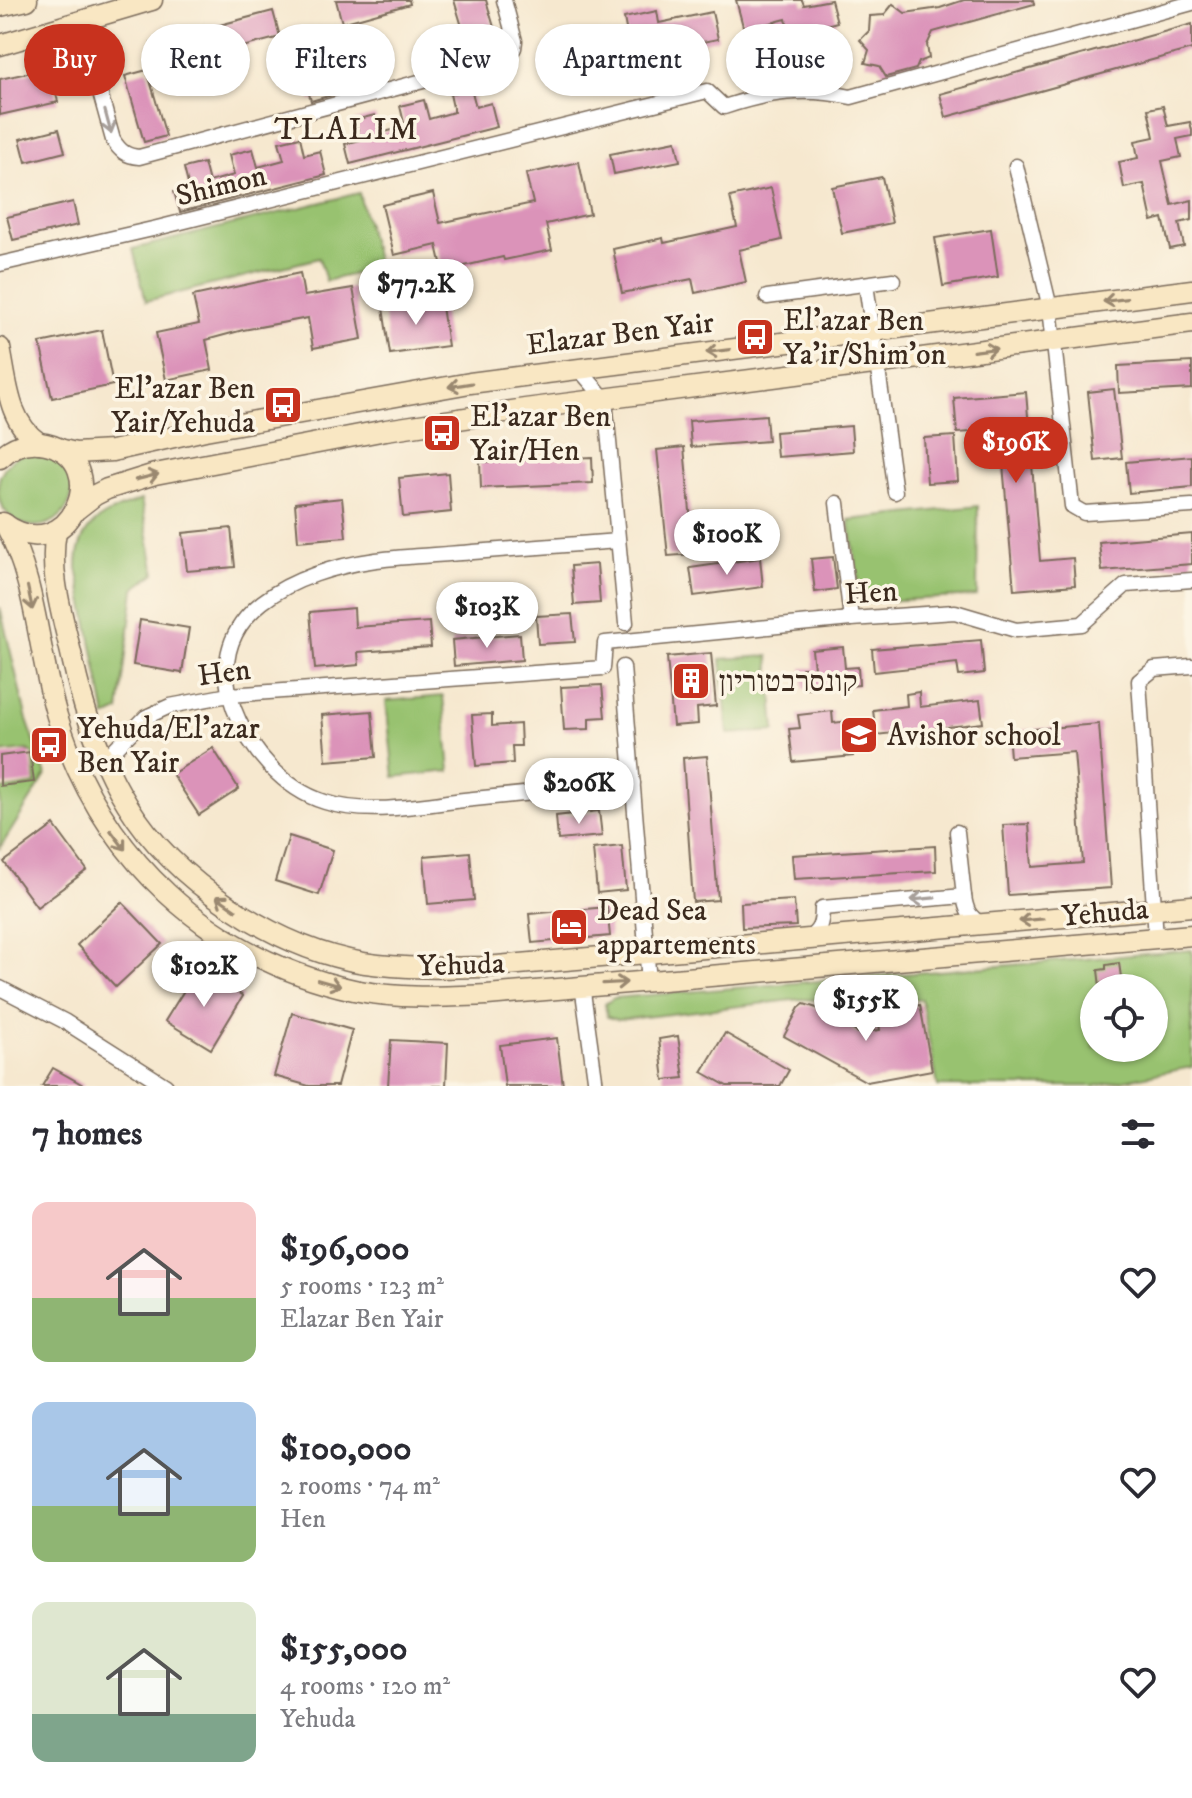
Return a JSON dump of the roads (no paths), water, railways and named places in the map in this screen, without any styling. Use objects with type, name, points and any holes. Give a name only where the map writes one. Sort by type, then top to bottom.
[{"type":"street","points":[[0,6],[27,0]]},
{"type":"street","points":[[0,45],[152,0]]},
{"type":"street","name":"Shimon","points":[[80,20],[113,140],[119,150],[130,157],[139,157],[505,59],[514,48],[515,41],[504,0]]},
{"type":"street","name":"Shimon","points":[[0,264],[707,91],[724,107],[756,96],[789,90],[826,91],[851,97],[1192,3]]},
{"type":"street","points":[[1016,166],[1050,308],[1072,506],[1084,513],[1192,506]]},
{"type":"street","points":[[767,297],[893,280]]},
{"type":"street","points":[[866,284],[895,492]]},
{"type":"street","name":"Elazar Ben Yair","points":[[49,446],[75,453],[112,451],[380,397],[1192,290]]},
{"type":"street","name":"Elazar Ben Yair","points":[[56,531],[95,495],[155,474],[386,430],[1192,323]]},
{"type":"street","points":[[0,348],[15,416],[27,434],[75,465],[81,498],[77,509]]},
{"type":"street","points":[[579,369],[605,399],[626,623]]},
{"type":"street","points":[[0,458],[26,443],[49,446]]},
{"type":"street","points":[[837,503],[851,619]]},
{"type":"street","points":[[2,522],[16,532],[29,535],[56,531]]},
{"type":"street","name":"Yehuda","points":[[2,522],[18,552],[50,692],[78,771],[103,820],[147,874],[182,905],[229,940],[271,962],[312,978],[356,990],[448,997],[1192,935]]},
{"type":"street","name":"Yehuda","points":[[56,531],[53,570],[78,685],[104,760],[128,805],[176,863],[244,915],[308,946],[362,962],[422,968],[485,967],[1192,906]]},
{"type":"street","points":[[618,541],[375,560],[307,578],[260,603],[244,620],[227,655],[225,676],[238,721],[272,769],[299,790],[324,802],[388,808],[633,783]]},
{"type":"street","name":"Hen","points":[[104,760],[146,717],[170,706],[229,695],[603,668],[605,643],[851,619],[955,612],[1016,630],[1082,624],[1126,585],[1192,580]]},
{"type":"street","points":[[1156,938],[1139,681],[1154,669],[1192,666]]},
{"type":"street","points":[[623,667],[649,982]]},
{"type":"street","points":[[957,832],[965,908],[971,918],[982,924]]},
{"type":"street","points":[[807,939],[820,926],[822,908],[964,896]]},
{"type":"street","points":[[582,985],[596,1086]]},
{"type":"street","points":[[0,988],[64,1021],[166,1086]]},
{"type":"place","name":"El'azar Ben Ya'ir/Shim'on","points":[[755,337]]},
{"type":"place","name":"El'azar Ben Yair/Yehuda","points":[[283,405]]},
{"type":"place","name":"El'azar Ben Yair/Hen","points":[[442,433]]},
{"type":"place","name":"קונסרבטוריון","points":[[691,681]]},
{"type":"place","name":"Avishor school","points":[[859,735]]},
{"type":"place","name":"Yehuda/El'azar Ben Yair","points":[[49,745]]},
{"type":"place","name":"Dead Sea appartements","points":[[569,927]]},
{"type":"district","name":"TLALIM","points":[[347,128]]}]
